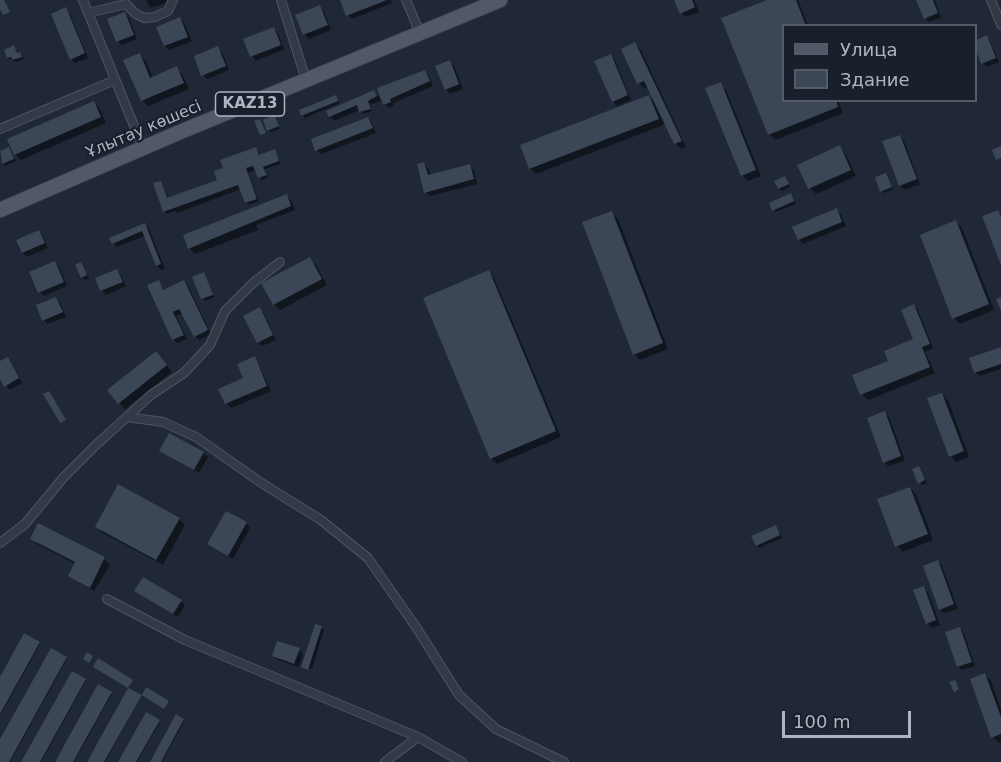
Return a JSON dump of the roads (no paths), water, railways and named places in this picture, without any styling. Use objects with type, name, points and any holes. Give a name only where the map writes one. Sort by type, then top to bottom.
[{"type":"main road","name":"Ұлытау көшесі","points":[[1,207],[500,0]]},
{"type":"street","points":[[83,0],[143,148]]},
{"type":"street","points":[[88,13],[126,2],[144,18],[168,11],[173,0]]},
{"type":"street","points":[[281,0],[306,80]]},
{"type":"street","points":[[406,0],[420,33]]},
{"type":"street","points":[[991,0],[1001,25]]},
{"type":"street","points":[[0,129],[115,80]]},
{"type":"street","points":[[0,543],[25,524],[63,478],[97,444],[151,395],[184,373],[210,345],[225,310],[252,283],[280,262]]},
{"type":"street","points":[[127,417],[163,422],[196,437],[263,484],[321,520],[368,558],[416,627],[459,695],[496,729],[564,762]]},
{"type":"street","points":[[107,599],[184,640],[418,737],[462,762]]},
{"type":"street","points":[[385,762],[418,737]]}]
